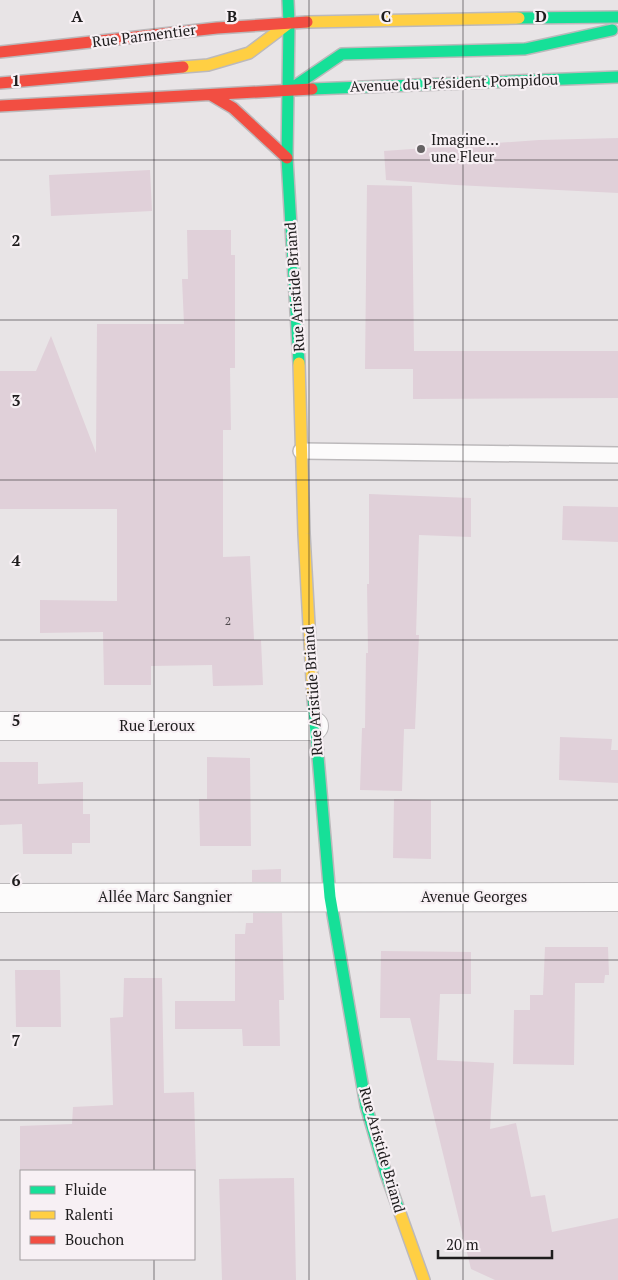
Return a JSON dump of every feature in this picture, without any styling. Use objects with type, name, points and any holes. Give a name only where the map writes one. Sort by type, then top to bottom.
[{"type":"main road","points":[[288,0],[289,23]]},
{"type":"main road","points":[[5,92],[208,64],[249,53],[289,23],[618,17]]},
{"type":"main road","name":"Rue Parmentier","points":[[0,52],[204,28],[289,23]]},
{"type":"main road","name":"Rue Aristide Briand","points":[[289,23],[287,158],[299,352],[304,534],[314,726],[330,897],[366,1106],[386,1174],[424,1280]]},
{"type":"main road","points":[[5,92],[211,95],[289,90],[342,54],[526,49],[618,29]]},
{"type":"main road","name":"Avenue du Président Pompidou","points":[[289,90],[618,77]]},
{"type":"main road","points":[[211,95],[233,108],[287,158]]},
{"type":"street","name":"Rue Leroux","points":[[0,726],[314,726]]},
{"type":"street","name":"Avenue Georges","points":[[330,897],[618,897]]},
{"type":"street","name":"Allée Marc Sangnier","points":[[0,898],[330,897]]},
{"type":"lane","points":[[301,451],[618,455]]},
{"type":"building","points":[[618,138],[618,193],[386,180],[384,151],[539,140]]},
{"type":"building","points":[[150,170],[152,211],[51,216],[49,175]]},
{"type":"building","points":[[367,185],[412,186],[414,351],[618,351],[618,398],[413,399],[413,369],[365,369]]},
{"type":"building","points":[[187,230],[231,230],[231,255],[235,255],[235,368],[230,368],[231,430],[223,430],[223,557],[250,556],[254,640],[261,640],[263,685],[213,686],[212,665],[151,666],[151,685],[104,685],[103,632],[40,633],[40,600],[117,601],[117,509],[0,509],[0,371],[36,371],[51,336],[96,453],[97,324],[184,324],[182,279],[188,279]]},
{"type":"building","points":[[369,494],[471,498],[471,537],[419,535],[416,635],[419,635],[415,729],[404,729],[402,791],[360,790],[362,728],[365,728],[366,653],[368,653]]},
{"type":"building","points":[[563,506],[618,507],[618,542],[562,540]]},
{"type":"building","points":[[560,737],[612,739],[611,750],[618,750],[618,783],[559,780]]},
{"type":"building","points":[[207,757],[250,758],[251,846],[200,846],[199,799],[207,799]]},
{"type":"building","points":[[0,762],[38,762],[38,784],[83,782],[83,814],[90,814],[90,843],[72,843],[72,854],[23,854],[22,824],[0,825]]},
{"type":"building","points":[[394,799],[431,800],[431,859],[393,858]]},
{"type":"building","points":[[281,869],[281,882],[252,882],[252,870]]},
{"type":"building","points":[[253,913],[282,913],[284,1000],[279,1000],[280,1046],[243,1046],[242,1029],[175,1029],[175,1001],[235,1001],[235,934],[245,934],[246,923],[253,923]]},
{"type":"building","points":[[545,947],[608,947],[609,975],[605,975],[604,983],[575,983],[574,1065],[513,1064],[514,1010],[530,1010],[530,995],[543,995]]},
{"type":"building","points":[[381,951],[471,952],[471,994],[440,994],[437,1060],[494,1063],[490,1129],[516,1123],[531,1197],[545,1195],[552,1232],[618,1218],[618,1280],[495,1280],[471,1269],[410,1018],[380,1018]]},
{"type":"building","points":[[15,970],[60,970],[61,1027],[16,1027]]},
{"type":"building","points":[[124,978],[162,978],[164,1093],[194,1092],[196,1171],[20,1170],[20,1126],[72,1124],[73,1107],[113,1105],[110,1018],[123,1017]]},
{"type":"building","points":[[294,1178],[296,1280],[222,1280],[219,1179]]},
{"type":"traffic: fast","points":[[288,0],[289,23]]},
{"type":"traffic: fast","points":[[519,18],[618,17]]},
{"type":"traffic: fast","points":[[289,23],[287,158],[299,363]]},
{"type":"traffic: fast","points":[[289,90],[342,54],[525,49],[612,30]]},
{"type":"traffic: fast","points":[[312,89],[618,77]]},
{"type":"traffic: fast","points":[[313,698],[330,897],[366,1106],[386,1174],[399,1210]]},
{"type":"traffic: slow","points":[[307,22],[519,18]]},
{"type":"traffic: slow","points":[[183,67],[208,65],[249,53],[289,23]]},
{"type":"traffic: slow","points":[[299,363],[304,534],[313,698]]},
{"type":"traffic: slow","points":[[399,1210],[424,1280]]},
{"type":"traffic: jam","points":[[0,52],[217,28],[307,22]]},
{"type":"traffic: jam","points":[[0,83],[183,67]]},
{"type":"traffic: jam","points":[[0,106],[312,89]]},
{"type":"traffic: jam","points":[[211,95],[233,108],[287,158]]},
{"type":"place","name":"Imagine... une Fleur","points":[[421,149]]}]
